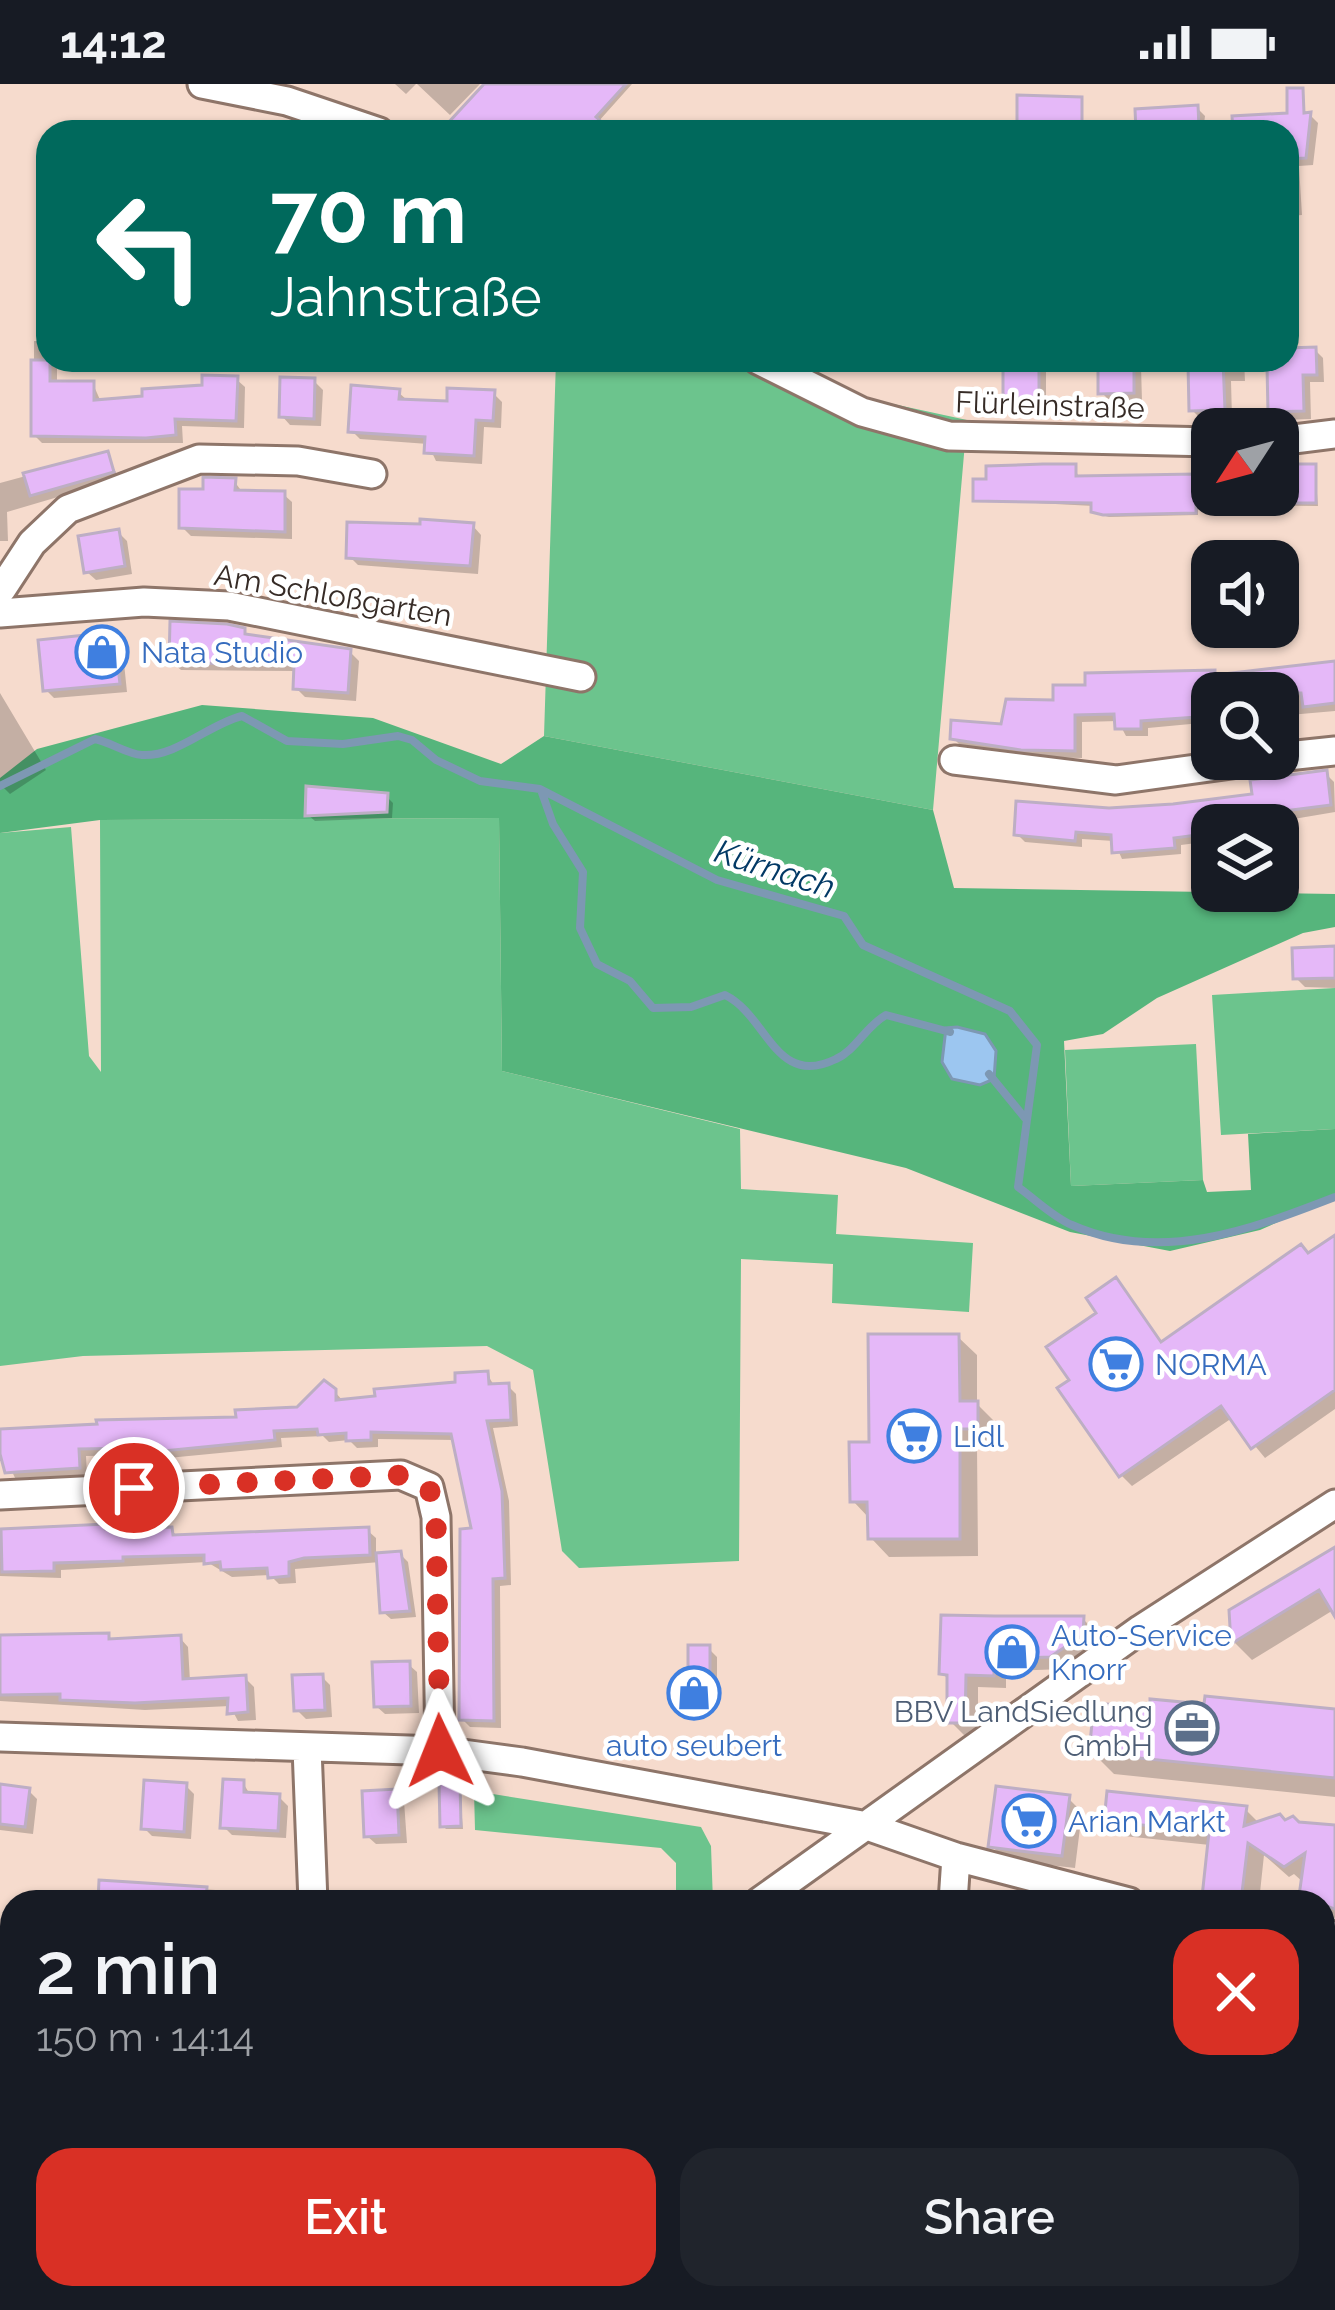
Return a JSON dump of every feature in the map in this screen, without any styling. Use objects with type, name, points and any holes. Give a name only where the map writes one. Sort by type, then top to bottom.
[{"type":"street","points":[[202,84],[287,101],[343,120]]},
{"type":"street","name":"Flürleinstraße","points":[[782,372],[862,412],[949,436],[1191,442]]},
{"type":"street","points":[[1299,438],[1335,434]]},
{"type":"street","points":[[2,600],[32,543],[68,509],[199,459],[298,461],[372,474]]},
{"type":"street","name":"Am Schloßgarten","points":[[2,600],[229,606],[581,677]]},
{"type":"street","points":[[1299,755],[1335,751]]},
{"type":"street","points":[[954,760],[1116,779],[1191,769]]},
{"type":"street","points":[[0,1495],[401,1475],[429,1487],[436,1517],[440,1751]]},
{"type":"street","points":[[776,1890],[1141,1629],[1335,1504]]},
{"type":"street","points":[[0,1737],[440,1751],[644,1781],[867,1826],[956,1857],[1083,1890]]},
{"type":"street","points":[[307,1748],[313,1890]]},
{"type":"street","points":[[954,1890],[956,1857]]},
{"type":"green space","points":[[556,372],[813,372],[870,399],[967,420],[933,810],[544,736]]},
{"type":"green space","points":[[202,705],[373,718],[501,764],[544,736],[933,810],[954,888],[1191,892],[1191,912],[1299,912],[1299,893],[1335,894],[1335,927],[1303,933],[1157,998],[1103,1034],[1064,1041],[1071,1186],[1203,1180],[1207,1192],[1251,1190],[1248,1134],[1335,1129],[1335,1197],[1260,1230],[1170,1251],[1070,1232],[906,1168],[502,1071],[499,818],[100,820],[0,833],[0,778],[37,749]]},
{"type":"green space","points":[[499,818],[502,1071],[740,1129],[741,1189],[838,1195],[836,1234],[973,1243],[969,1312],[832,1303],[833,1264],[741,1259],[739,1561],[579,1568],[562,1551],[533,1370],[487,1346],[83,1356],[0,1366],[0,833],[71,827],[89,1056],[101,1072],[100,820]]},
{"type":"green space","points":[[1335,988],[1335,1129],[1221,1135],[1212,995]]},
{"type":"green space","points":[[1196,1044],[1203,1180],[1071,1186],[1065,1050]]},
{"type":"green space","points":[[474,1791],[701,1827],[711,1846],[713,1890],[676,1890],[676,1863],[661,1848],[475,1830]]},
{"type":"water","points":[[946,1028],[985,1034],[996,1051],[994,1079],[980,1085],[952,1079],[942,1062]]},
{"type":"building","points":[[484,84],[626,84],[596,117],[599,120],[451,120]]},
{"type":"building","points":[[1287,88],[1303,88],[1304,113],[1311,112],[1306,158],[1299,158],[1299,120],[1232,120],[1232,116],[1287,113]]},
{"type":"building","points":[[1017,95],[1082,97],[1082,120],[1017,120]]},
{"type":"building","points":[[1198,105],[1199,120],[1135,120],[1135,109]]},
{"type":"building","points":[[1316,347],[1317,375],[1303,375],[1304,411],[1268,408],[1267,372],[1299,372],[1299,348]]},
{"type":"building","points":[[31,360],[36,360],[36,372],[50,372],[50,381],[94,381],[94,400],[142,396],[142,389],[202,385],[202,375],[238,376],[236,421],[175,419],[176,435],[146,438],[31,436]]},
{"type":"building","points":[[1003,372],[1039,372],[1039,398],[1003,398]]},
{"type":"building","points":[[1098,372],[1134,372],[1134,393],[1098,394]]},
{"type":"building","points":[[1188,372],[1223,372],[1225,408],[1191,411]]},
{"type":"building","points":[[280,377],[315,378],[314,419],[279,417]]},
{"type":"building","points":[[351,385],[400,389],[399,399],[447,401],[447,388],[495,390],[493,421],[476,420],[474,456],[424,453],[425,437],[348,432]]},
{"type":"building","points":[[108,451],[114,472],[30,496],[23,473]]},
{"type":"building","points":[[1076,464],[1076,476],[1191,474],[1191,513],[1103,515],[1091,512],[1091,503],[973,501],[973,479],[986,479],[986,466]]},
{"type":"building","points":[[1299,464],[1316,464],[1316,503],[1299,503]]},
{"type":"building","points":[[203,477],[236,478],[235,490],[285,491],[285,532],[179,528],[179,489],[203,489]]},
{"type":"building","points":[[420,519],[474,523],[470,566],[346,558],[347,522],[420,524]]},
{"type":"building","points":[[119,529],[125,566],[84,573],[78,536]]},
{"type":"building","points":[[170,621],[227,624],[245,628],[245,634],[351,649],[348,693],[293,689],[294,664],[169,663]]},
{"type":"building","points":[[114,632],[120,684],[43,691],[38,640]]},
{"type":"building","points":[[1335,661],[1335,703],[1303,707],[1299,672],[1241,672]]},
{"type":"building","points":[[1215,670],[1191,672],[1191,717],[1141,721],[1141,729],[1115,729],[1114,714],[1075,715],[1075,751],[1021,750],[950,739],[951,720],[1001,724],[1006,699],[1053,700],[1053,685],[1085,685],[1085,673]]},
{"type":"building","points":[[1327,770],[1331,805],[1299,809],[1299,804],[1191,804],[1191,836],[1174,838],[1175,848],[1112,853],[1111,835],[1076,832],[1075,841],[1014,835],[1016,801],[1109,808],[1173,804],[1252,794],[1250,780],[1299,780],[1299,774]]},
{"type":"building","points":[[306,786],[388,793],[387,812],[305,816]]},
{"type":"building","points":[[1335,946],[1335,978],[1293,979],[1292,948]]},
{"type":"building","points":[[1335,1235],[1335,1390],[1251,1449],[1221,1406],[1119,1477],[1057,1388],[1069,1380],[1046,1347],[1096,1313],[1086,1298],[1116,1277],[1161,1342],[1301,1244],[1308,1253]]},
{"type":"building","name":"Lidl","points":[[868,1334],[959,1334],[960,1401],[978,1401],[978,1429],[960,1429],[960,1539],[868,1539],[867,1502],[850,1502],[849,1442],[869,1442]]},
{"type":"building","points":[[488,1371],[489,1384],[509,1383],[511,1420],[487,1421],[502,1491],[505,1578],[493,1579],[494,1721],[459,1720],[460,1529],[471,1528],[451,1434],[371,1432],[371,1440],[346,1441],[346,1433],[274,1431],[275,1440],[162,1451],[162,1462],[139,1462],[138,1448],[79,1449],[80,1468],[5,1473],[0,1454],[0,1429],[97,1424],[96,1420],[236,1417],[235,1410],[297,1407],[324,1380],[336,1389],[336,1400],[375,1396],[374,1389],[455,1382],[455,1373]]},
{"type":"building","points":[[106,1524],[106,1529],[172,1527],[173,1535],[369,1527],[370,1555],[304,1558],[289,1562],[289,1576],[268,1578],[267,1568],[221,1570],[220,1562],[204,1564],[204,1555],[123,1557],[123,1561],[54,1563],[54,1571],[2,1572],[1,1529]]},
{"type":"building","points":[[1335,1547],[1335,1617],[1319,1590],[1231,1644],[1229,1610]]},
{"type":"building","points":[[401,1551],[410,1611],[380,1613],[376,1553]]},
{"type":"building","points":[[941,1615],[1084,1616],[1083,1635],[1050,1657],[994,1659],[994,1676],[966,1675],[965,1723],[947,1723],[947,1675],[939,1674]]},
{"type":"building","points":[[109,1633],[109,1639],[181,1635],[183,1679],[246,1675],[248,1712],[227,1714],[228,1698],[135,1703],[60,1700],[60,1694],[0,1695],[0,1635]]},
{"type":"building","points":[[688,1645],[710,1645],[710,1697],[688,1697]]},
{"type":"building","points":[[410,1661],[411,1706],[374,1707],[372,1662]]},
{"type":"building","points":[[323,1674],[325,1710],[294,1711],[292,1675]]},
{"type":"building","points":[[1205,1696],[1335,1709],[1335,1778],[1089,1753],[1094,1703],[1150,1708],[1150,1699],[1204,1704]]},
{"type":"building","points":[[223,1779],[244,1780],[244,1792],[280,1794],[278,1831],[220,1828]]},
{"type":"building","points":[[144,1780],[187,1783],[184,1832],[141,1829]]},
{"type":"building","points":[[460,1781],[461,1826],[440,1827],[439,1782]]},
{"type":"building","points":[[0,1784],[30,1788],[25,1827],[0,1824]]},
{"type":"building","name":"Arian Markt","points":[[996,1786],[1070,1795],[1062,1856],[988,1847]]},
{"type":"building","points":[[397,1789],[399,1835],[364,1837],[362,1791]]},
{"type":"building","points":[[1107,1791],[1247,1806],[1244,1826],[1280,1814],[1285,1820],[1293,1816],[1299,1822],[1335,1825],[1335,1890],[1300,1890],[1305,1853],[1284,1867],[1248,1843],[1242,1890],[1203,1890],[1209,1832],[1104,1821]]},
{"type":"building","points":[[99,1880],[207,1887],[207,1890],[99,1890]]},
{"type":"waterway","name":"Kürnach","points":[[0,786],[95,739],[136,754],[155,754],[242,716],[287,741],[343,744],[398,736],[412,740],[436,760],[480,781],[540,789],[717,880],[844,916],[863,945],[1010,1011],[1037,1045],[1018,1187],[1065,1222],[1105,1236],[1171,1242],[1238,1231],[1335,1197]]},
{"type":"waterway","name":"Kürnach","points":[[541,790],[553,824],[583,872],[580,928],[597,964],[630,981],[653,1008],[691,1007],[725,995],[740,1005],[785,1057],[799,1065],[815,1066],[843,1055],[886,1015],[950,1032]]},
{"type":"waterway","name":"Kürnach","points":[[989,1074],[1025,1118]]},
{"type":"place","name":"Nata Studio","points":[[102,652]]},
{"type":"place","name":"NORMA","points":[[1116,1364]]},
{"type":"place","name":"Lidl","points":[[914,1436]]},
{"type":"place","name":"Auto-Service Knorr","points":[[1012,1652]]},
{"type":"place","name":"auto seubert","points":[[694,1693]]},
{"type":"place","name":"BBV LandSiedlung GmbH","points":[[1192,1728]]},
{"type":"place","name":"Arian Markt","points":[[1029,1821]]},
{"type":"route","points":[[134,1488],[401,1475],[429,1487],[436,1517],[440,1751]]}]
